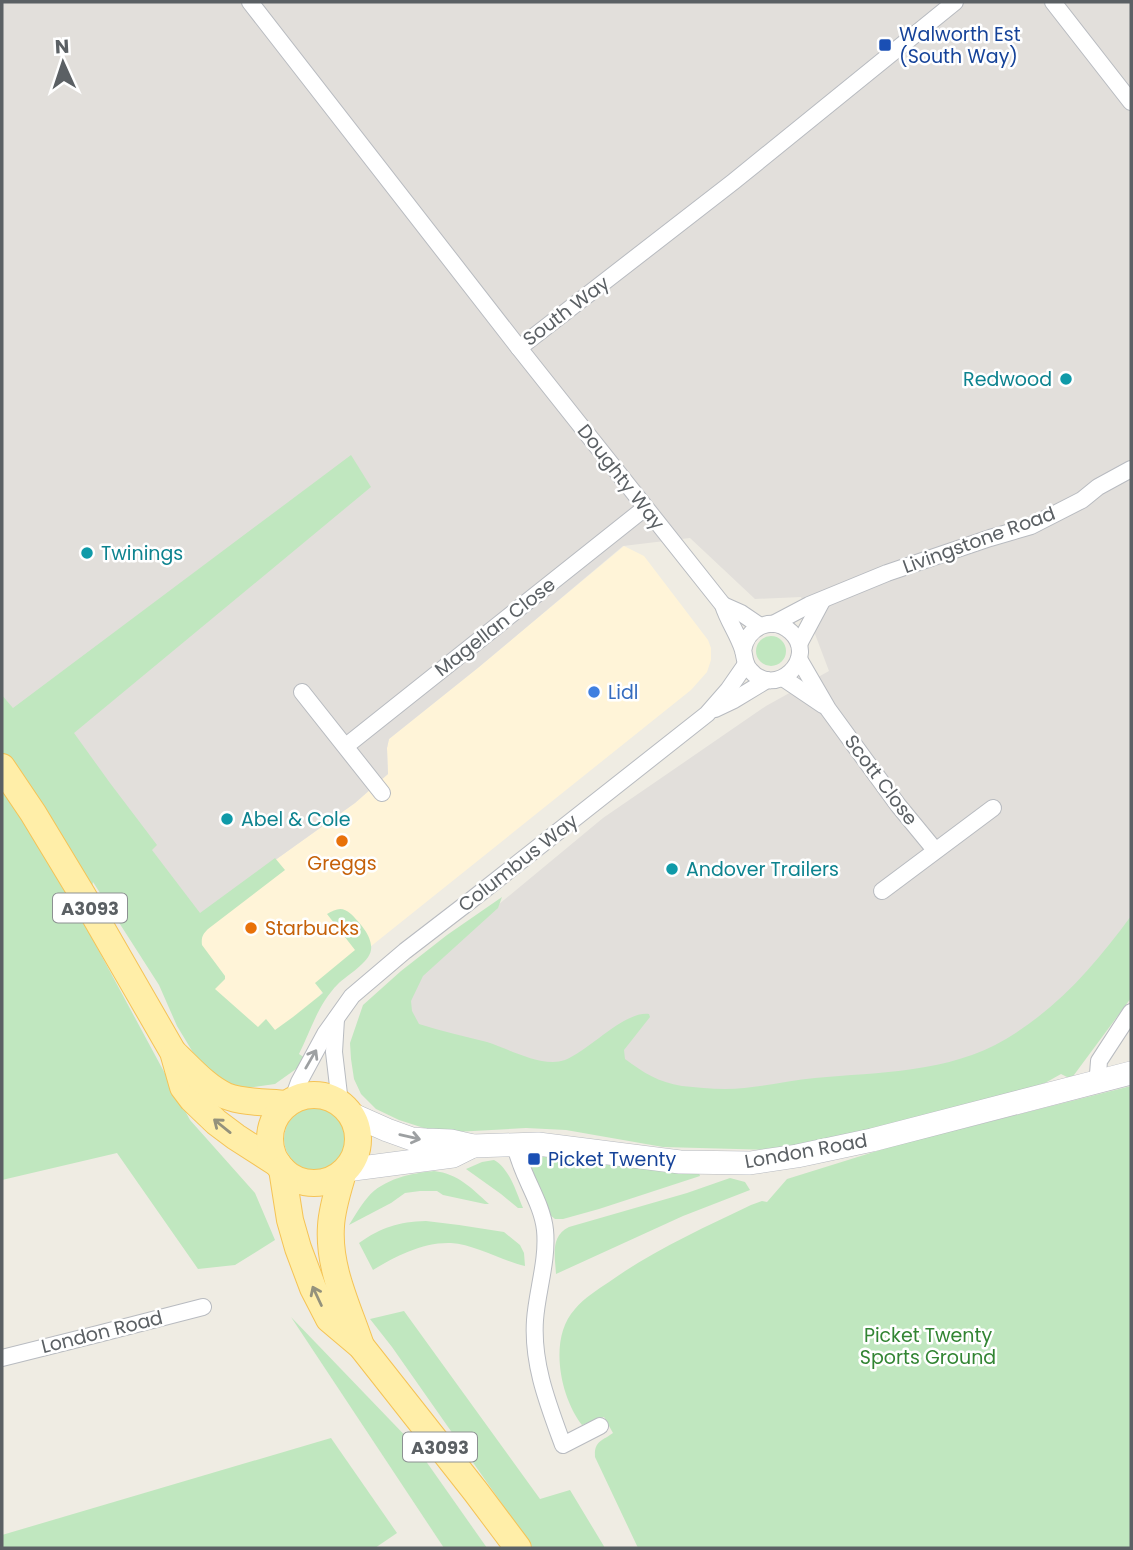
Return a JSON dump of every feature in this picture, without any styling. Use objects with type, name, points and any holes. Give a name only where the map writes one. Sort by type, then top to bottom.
[{"type":"main road","name":"A3093","points":[[2,767],[82,894],[173,1052],[183,1087],[192,1099],[236,1137],[280,1167],[298,1248],[313,1288],[329,1319],[362,1346],[517,1548]]},
{"type":"main road","name":"A3093","points":[[173,1052],[226,1096],[290,1102]]},
{"type":"main road","name":"London Road","points":[[345,1109],[412,1139],[451,1140],[473,1146],[538,1144],[680,1162],[726,1164],[761,1162],[820,1152],[1131,1073]]},
{"type":"main road","points":[[304,1096],[329,1097],[345,1109],[357,1129],[358,1146],[352,1161],[332,1180],[312,1183],[292,1177],[280,1167],[272,1152],[270,1132],[274,1119],[290,1102],[304,1096]]},
{"type":"main road","name":"London Road","points":[[344,1171],[453,1156],[473,1146]]},
{"type":"main road","name":"A3093","points":[[344,1171],[332,1217],[332,1258],[341,1291],[362,1346]]},
{"type":"street","name":"South Way","points":[[250,2],[519,348],[733,182],[955,2]]},
{"type":"street","points":[[1053,2],[1131,102]]},
{"type":"street","name":"Doughty Way","points":[[519,348],[723,606],[744,658]]},
{"type":"street","name":"Livingstone Road","points":[[766,625],[808,605],[912,564],[1031,526],[1082,500],[1098,487],[1131,469]]},
{"type":"street","name":"Magellan Close","points":[[346,746],[645,508]]},
{"type":"street","points":[[799,651],[791,632],[786,628],[766,625],[746,639],[744,658],[758,677],[766,680],[783,678],[793,670],[822,601]]},
{"type":"street","name":"Doughty Way","points":[[723,606],[766,625]]},
{"type":"street","name":"Scott Close","points":[[799,651],[828,709],[898,806],[935,850]]},
{"type":"street","name":"Columbus Way","points":[[290,1102],[325,1034],[352,996],[405,951],[707,714],[729,690],[744,658]]},
{"type":"street","name":"Scott Close","points":[[783,678],[828,709]]},
{"type":"street","name":"Columbus Way","points":[[707,714],[734,701],[766,680]]},
{"type":"street","points":[[302,692],[382,793]]},
{"type":"street","points":[[882,891],[993,808]]},
{"type":"street","points":[[1100,1081],[1099,1061],[1131,1012]]},
{"type":"street","points":[[336,1019],[334,1052],[345,1109]]},
{"type":"street","points":[[515,1144],[545,1232],[534,1333],[541,1385],[563,1445],[600,1426]]},
{"type":"street","name":"London Road","points":[[3,1353],[203,1307]]},
{"type":"shaded area","points":[[2,2],[1131,2],[1131,950],[1045,1067],[597,1122],[410,1050],[390,999],[452,943],[603,818],[766,706],[829,671],[801,597],[755,599],[690,538],[623,546],[389,739],[388,774],[355,803],[190,921],[2,695]]},
{"type":"shaded area","points":[[624,546],[644,556],[708,640],[711,660],[707,672],[691,690],[330,979],[289,1045],[219,1026],[190,921],[355,803],[388,774],[389,739]]},
{"type":"green space","points":[[351,455],[371,487],[74,733],[157,845],[152,850],[200,913],[275,858],[285,870],[208,929],[202,938],[202,945],[225,976],[215,989],[258,1027],[266,1019],[275,1030],[293,1017],[323,993],[315,983],[355,950],[327,914],[339,909],[348,911],[370,940],[371,950],[366,960],[338,984],[320,1009],[299,1054],[305,1058],[296,1069],[275,1084],[242,1087],[223,1083],[197,1059],[177,1026],[159,985],[93,882],[85,925],[190,1120],[255,1193],[275,1240],[235,1265],[198,1269],[117,1153],[2,1180],[2,695],[13,708]]},
{"type":"green space","points":[[771,636],[782,640],[786,651],[782,662],[771,666],[760,662],[756,651],[760,640]]},
{"type":"green space","points":[[502,897],[498,908],[423,976],[411,1001],[412,1011],[419,1024],[487,1042],[536,1060],[556,1062],[575,1055],[629,1019],[649,1014],[650,1017],[624,1050],[625,1059],[652,1076],[682,1086],[736,1089],[913,1069],[961,1059],[1006,1039],[1043,1013],[1090,968],[1131,916],[1131,998],[1071,1079],[1061,1074],[1045,1083],[1016,1092],[876,1128],[773,1150],[663,1147],[566,1130],[526,1128],[455,1132],[427,1129],[376,1109],[361,1094],[354,1079],[351,1059],[350,1043],[363,1005],[447,935]]},
{"type":"green space","name":"Picket Twenty Sports Ground","points":[[1131,1086],[1131,1548],[638,1548],[595,1457],[597,1444],[613,1433],[604,1417],[582,1425],[574,1413],[563,1384],[560,1367],[562,1335],[567,1321],[582,1301],[660,1250],[751,1205],[767,1202],[787,1179],[893,1146]]},
{"type":"green space","points":[[315,1108],[327,1110],[337,1117],[344,1127],[344,1151],[337,1161],[327,1168],[315,1170],[303,1168],[293,1161],[286,1151],[284,1139],[286,1127],[293,1117],[303,1110]]},
{"type":"green space","points":[[544,1155],[699,1173],[700,1176],[599,1209],[555,1219],[550,1215],[532,1172],[534,1160]]},
{"type":"green space","points":[[494,1160],[508,1175],[523,1208],[518,1208],[466,1169]]},
{"type":"green space","points":[[434,1171],[458,1179],[489,1204],[443,1195],[437,1191],[405,1193],[349,1225],[374,1191],[407,1175]]},
{"type":"green space","points":[[730,1178],[745,1182],[750,1190],[683,1216],[556,1274],[556,1241],[569,1227]]},
{"type":"green space","points":[[426,1221],[504,1232],[520,1245],[525,1266],[469,1246],[441,1243],[420,1247],[373,1270],[359,1243],[391,1226]]},
{"type":"green space","points":[[404,1311],[540,1499],[570,1490],[605,1548],[533,1548],[370,1319]]},
{"type":"green space","points":[[291,1317],[416,1447],[487,1548],[444,1548]]},
{"type":"green space","points":[[331,1438],[397,1533],[375,1548],[2,1548],[2,1535]]},
{"type":"place","name":"Walworth Est (South Way)","points":[[885,45]]},
{"type":"place","name":"Redwood","points":[[1066,379]]},
{"type":"place","name":"Twinings","points":[[87,553]]},
{"type":"place","name":"Lidl","points":[[594,692]]},
{"type":"place","name":"Abel & Cole","points":[[227,819]]},
{"type":"place","name":"Greggs","points":[[342,841]]},
{"type":"place","name":"Andover Trailers","points":[[672,869]]},
{"type":"place","name":"Starbucks","points":[[251,928]]},
{"type":"place","name":"Picket Twenty","points":[[534,1159]]}]
